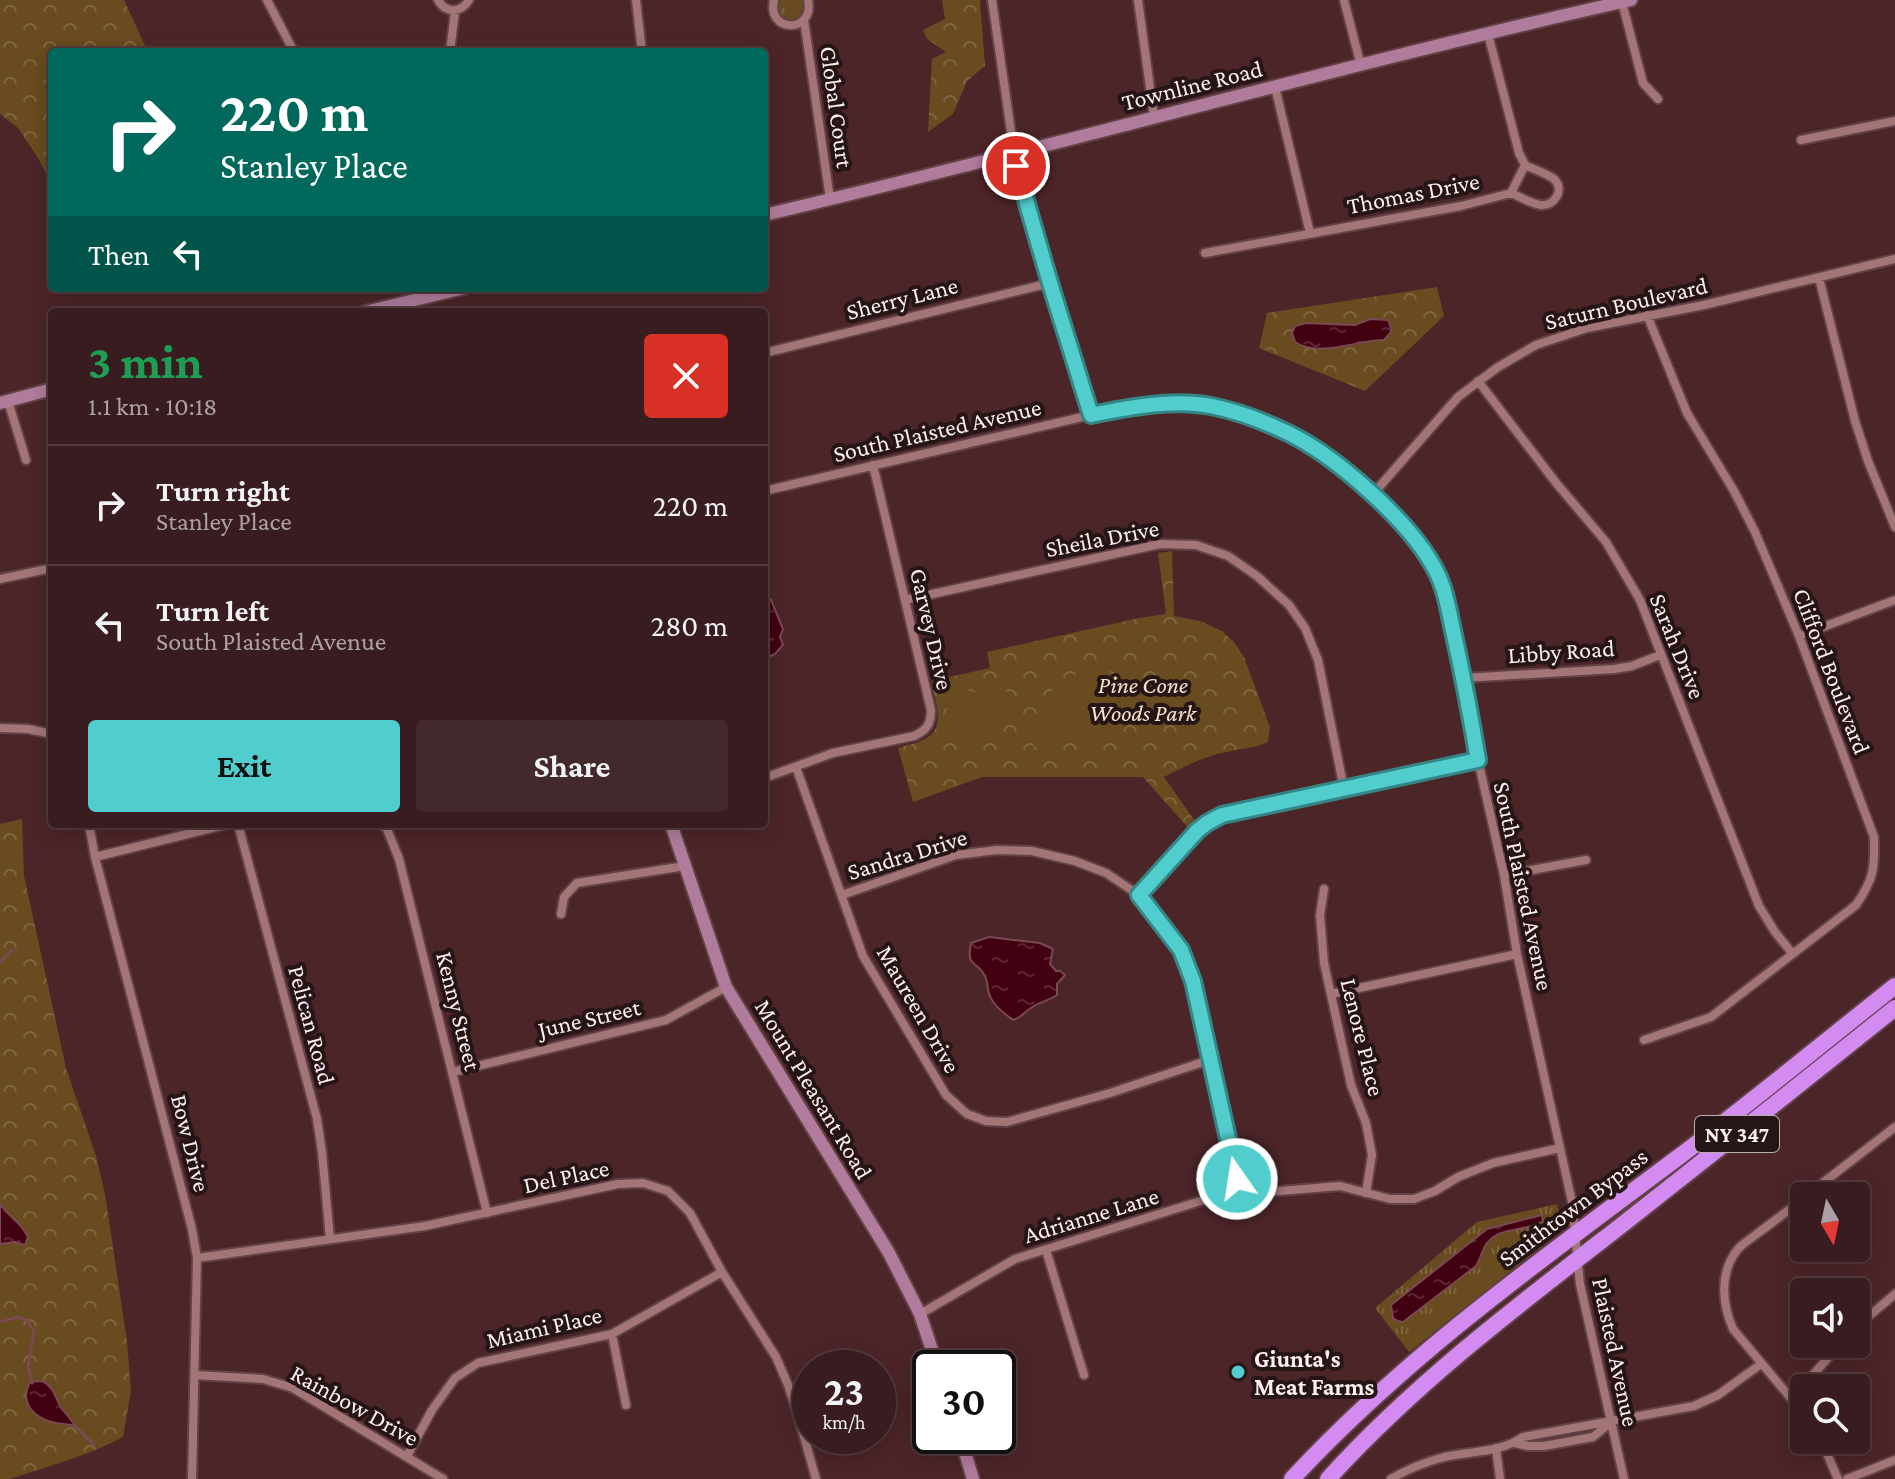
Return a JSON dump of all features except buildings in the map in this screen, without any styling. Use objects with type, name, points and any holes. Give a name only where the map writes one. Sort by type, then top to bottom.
[{"type":"highway","name":"Smithtown Bypass","points":[[1292,1479],[1396,1376],[1575,1232],[1681,1155],[1895,986]]},
{"type":"highway","name":"Smithtown Bypass","points":[[1328,1479],[1409,1398],[1578,1259],[1895,1008]]},
{"type":"street","points":[[267,0],[292,48]]},
{"type":"street","points":[[438,0],[445,8],[455,11],[469,0]]},
{"type":"street","points":[[636,0],[642,48]]},
{"type":"street","name":"Global Court","points":[[774,0],[773,13],[781,23],[793,25],[804,20]]},
{"type":"street","name":"Global Court","points":[[808,0],[809,10],[804,20],[830,199]]},
{"type":"street","points":[[992,0],[1014,154],[1091,415]]},
{"type":"street","points":[[1138,0],[1154,117]]},
{"type":"street","points":[[1344,0],[1361,66]]},
{"type":"street","points":[[1626,1],[1643,83],[1658,99]]},
{"type":"street","name":"Townline Road","points":[[768,214],[1626,1]]},
{"type":"street","points":[[450,48],[455,11]]},
{"type":"street","points":[[1488,34],[1519,153],[1525,165],[1554,179],[1559,187],[1558,197],[1551,203],[1540,205],[1511,193]]},
{"type":"street","points":[[1275,87],[1310,233]]},
{"type":"street","points":[[1801,140],[1895,121]]},
{"type":"street","name":"Thomas Drive","points":[[1205,253],[1461,206],[1511,193],[1525,165]]},
{"type":"street","name":"Saturn Boulevard","points":[[1373,494],[1458,397],[1536,345],[1587,328],[1704,305],[1895,259]]},
{"type":"street","points":[[1819,278],[1855,421],[1868,461],[1894,520]]},
{"type":"street","name":"Sherry Lane","points":[[768,352],[1050,283]]},
{"type":"street","points":[[376,308],[417,293]]},
{"type":"street","name":"Clifford Boulevard","points":[[1644,1040],[1711,1017],[1856,905],[1869,886],[1875,863],[1874,837],[1799,636],[1748,518],[1687,413],[1647,315]]},
{"type":"street","name":"Sarah Drive","points":[[1478,381],[1606,542],[1626,573],[1640,600],[1759,906],[1792,953]]},
{"type":"street","points":[[26,460],[4,402],[48,390]]},
{"type":"street","name":"South Plaisted Avenue","points":[[768,490],[1091,415],[1134,407],[1177,404],[1210,406],[1288,433],[1373,494],[1421,548],[1436,571],[1446,600],[1504,875],[1517,954],[1572,1202],[1575,1232]]},
{"type":"street","name":"Garvey Drive","points":[[768,777],[833,753],[914,736],[929,726],[931,710],[873,465]]},
{"type":"street","name":"Sheila Drive","points":[[905,600],[1160,544],[1196,545],[1228,556],[1257,576],[1289,605],[1305,628],[1318,660],[1344,789]]},
{"type":"street","points":[[0,579],[48,569]]},
{"type":"street","points":[[1799,636],[1895,600]]},
{"type":"street","name":"Libby Road","points":[[1464,678],[1614,669],[1660,655]]},
{"type":"street","points":[[0,728],[48,733]]},
{"type":"street","points":[[1139,895],[1197,831],[1222,815],[1478,760]]},
{"type":"street","name":"Maureen Drive","points":[[796,767],[863,956],[946,1095],[967,1114],[986,1121],[1007,1122],[1209,1060]]},
{"type":"street","name":"Bow Drive","points":[[90,828],[197,1258],[192,1479]]},
{"type":"street","points":[[95,857],[212,828]]},
{"type":"street","name":"Pelican Road","points":[[239,828],[317,1119],[330,1239]]},
{"type":"street","name":"Kenny Street","points":[[389,828],[487,1213]]},
{"type":"street","name":"Mount Pleasant Road","points":[[672,828],[726,987],[889,1253],[920,1314],[932,1350]]},
{"type":"street","name":"Sandra Drive","points":[[842,895],[956,855],[997,850],[1032,851],[1075,861],[1106,873],[1139,895],[1181,950],[1193,981],[1239,1189]]},
{"type":"street","points":[[1504,875],[1586,860]]},
{"type":"street","points":[[561,914],[564,897],[577,883],[685,866]]},
{"type":"street","name":"Lenore Place","points":[[1324,889],[1320,915],[1324,963],[1351,1085],[1366,1123],[1372,1155],[1366,1193]]},
{"type":"street","points":[[1331,994],[1517,954]]},
{"type":"street","name":"June Street","points":[[453,1072],[666,1020],[726,987]]},
{"type":"street","points":[[1824,1182],[1895,1127]]},
{"type":"street","name":"Adrianne Lane","points":[[920,1314],[1015,1259],[1239,1189],[1268,1192],[1340,1186],[1390,1199],[1414,1199],[1493,1163],[1560,1148]]},
{"type":"street","name":"Del Place","points":[[197,1258],[425,1226],[618,1184],[643,1183],[668,1191],[690,1213],[722,1272],[776,1357],[793,1399],[816,1479]]},
{"type":"street","points":[[1790,1209],[1738,1249],[1725,1278],[1724,1294],[1726,1314],[1733,1329],[1790,1396]]},
{"type":"street","name":"Plaisted Avenue","points":[[1575,1232],[1580,1284],[1624,1479]]},
{"type":"street","points":[[1046,1250],[1084,1375]]},
{"type":"street","name":"Miami Place","points":[[407,1456],[432,1410],[455,1378],[478,1363],[612,1334],[722,1272]]},
{"type":"street","points":[[1870,1315],[1895,1294]]},
{"type":"street","points":[[612,1334],[626,1405]]},
{"type":"street","points":[[1814,1374],[1828,1358]]},
{"type":"street","points":[[1391,1479],[1443,1457],[1496,1448],[1515,1443],[1523,1437],[1694,1406],[1718,1395],[1761,1364]]},
{"type":"street","name":"Rainbow Drive","points":[[195,1375],[263,1379],[293,1388],[443,1479]]},
{"type":"street","points":[[1515,1443],[1544,1446],[1593,1437],[1611,1423]]},
{"type":"street","points":[[1570,1429],[1572,1441]]},
{"type":"street","points":[[1496,1448],[1500,1479]]},
{"type":"street","points":[[965,1454],[973,1479]]},
{"type":"street","points":[[1827,1454],[1838,1479]]},
{"type":"street","points":[[1847,1479],[1895,1460]]},
{"type":"green space","points":[[0,0],[124,0],[146,48],[48,48],[48,177],[18,128],[0,114]]},
{"type":"green space","points":[[777,0],[804,0],[805,13],[793,23],[780,19],[775,5]]},
{"type":"green space","points":[[942,0],[980,0],[985,66],[967,81],[953,114],[928,132],[932,59],[946,52],[927,39],[923,30],[945,19]]},
{"type":"green space","points":[[1437,287],[1444,316],[1365,391],[1259,348],[1267,313]],"holes":[[[1371,319],[1388,320],[1372,340],[1323,349],[1295,326],[1306,323],[1355,325]]]},
{"type":"green space","name":"Pine Cone Woods Park","points":[[1172,551],[1174,616],[1200,621],[1222,631],[1234,642],[1244,657],[1270,727],[1268,742],[1205,758],[1164,777],[1197,824],[1190,830],[1143,777],[982,777],[913,802],[898,748],[923,740],[935,729],[938,714],[931,681],[990,668],[987,652],[1166,614],[1158,553]]},
{"type":"green space","points":[[1107,663],[1126,726],[1122,732],[1034,747],[1035,721],[1045,698],[1062,682]]},
{"type":"green space","points":[[1005,684],[1012,717],[1000,720],[993,687]]},
{"type":"green space","points":[[992,688],[1000,725],[953,736],[944,695]]},
{"type":"green space","points":[[22,819],[24,876],[66,1068],[96,1156],[105,1194],[127,1341],[131,1391],[123,1437],[68,1460],[10,1479],[0,1479],[0,1244],[15,1242],[24,1228],[0,1204],[0,824]]},
{"type":"green space","points":[[1557,1204],[1559,1233],[1409,1352],[1375,1308],[1477,1222]]},
{"type":"water","points":[[1370,319],[1388,320],[1392,331],[1384,340],[1315,348],[1295,342],[1292,333],[1295,326],[1306,323],[1355,325]]},
{"type":"water","points":[[768,598],[783,629],[780,637],[783,645],[768,657]]},
{"type":"water","points":[[989,937],[1040,943],[1053,949],[1050,964],[1065,975],[1057,984],[1057,995],[1013,1020],[1003,1012],[992,1000],[985,976],[970,957],[971,943]]},
{"type":"water","points":[[0,1204],[25,1232],[28,1237],[25,1245],[15,1242],[0,1244]]},
{"type":"water","points":[[1542,1215],[1543,1221],[1537,1224],[1493,1237],[1476,1266],[1403,1322],[1393,1318],[1391,1305],[1487,1229]]},
{"type":"water","points":[[42,1381],[52,1390],[75,1426],[48,1421],[31,1409],[26,1397],[30,1382]]},
{"type":"waterway","points":[[0,962],[12,950]]},
{"type":"waterway","points":[[0,1322],[18,1317],[27,1320],[34,1332],[28,1366],[32,1383]]},
{"type":"waterway","points":[[74,1425],[94,1445]]},
{"type":"place","name":"Giunta's Meat Farms","points":[[1238,1372]]},
{"type":"route","points":[[1016,166],[1091,415],[1134,407],[1177,404],[1210,406],[1288,433],[1328,459],[1373,494],[1400,522],[1436,571],[1464,678],[1478,760],[1222,815],[1197,831],[1139,895],[1181,950],[1193,981],[1237,1179]]}]
